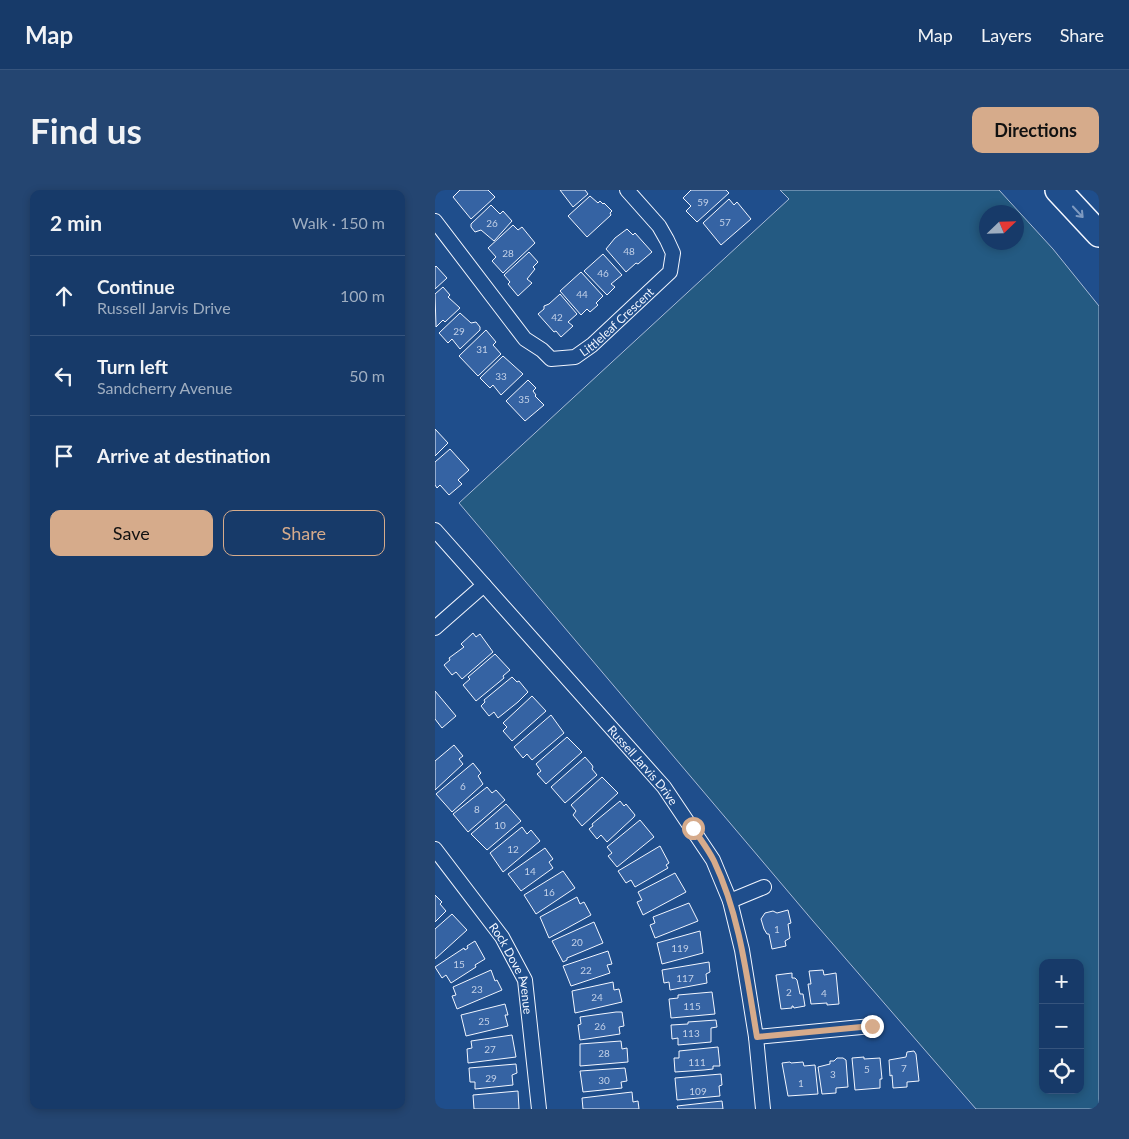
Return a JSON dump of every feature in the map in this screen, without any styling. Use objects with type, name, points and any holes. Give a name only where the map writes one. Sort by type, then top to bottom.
[{"type":"highway","points":[[1058,190],[1099,234]]},
{"type":"street","name":"Littleleaf Crescent","points":[[435,221],[525,339],[542,350],[551,359],[575,357],[592,345],[670,272],[673,253],[667,240],[659,226],[627,190]]},
{"type":"street","name":"Russell Jarvis Drive","points":[[435,530],[665,787],[713,860],[730,901],[742,950],[757,1037],[763,1109]]},
{"type":"street","points":[[435,628],[484,585]]},
{"type":"street","name":"Rock Dove Avenue","points":[[435,848],[502,937],[525,980],[539,1109]]},
{"type":"street","points":[[730,901],[764,887]]},
{"type":"street","points":[[757,1037],[872,1026]]},
{"type":"shaded area","points":[[780,190],[999,190],[1013,205],[979,205],[979,250],[1024,250],[1024,217],[1053,249],[1099,306],[1099,1109],[976,1109],[813,921],[459,503],[789,199]]},
{"type":"building","points":[[460,190],[488,190],[495,197],[471,219],[453,197]]},
{"type":"building","points":[[560,190],[585,190],[588,194],[573,207]]},
{"type":"building","points":[[691,190],[726,190],[729,193],[697,222],[686,211],[691,206],[683,198]]},
{"type":"building","points":[[590,196],[598,203],[600,201],[604,203],[612,211],[611,215],[587,237],[568,216]]},
{"type":"building","points":[[729,199],[734,205],[737,202],[751,219],[721,245],[703,223]]},
{"type":"building","points":[[491,205],[500,214],[503,211],[512,221],[494,241],[481,230],[475,232],[471,227],[471,224]]},
{"type":"building","points":[[513,225],[518,230],[522,227],[535,243],[503,273],[492,261],[496,257],[488,248]]},
{"type":"building","points":[[627,229],[633,235],[635,233],[652,252],[626,272],[606,249],[615,238]]},
{"type":"building","points":[[529,252],[538,262],[527,279],[532,283],[518,296],[508,284],[510,282],[504,275]]},
{"type":"building","points":[[603,254],[622,275],[611,284],[615,287],[607,295],[584,271]]},
{"type":"building","points":[[435,267],[447,278],[435,289]]},
{"type":"building","points":[[581,272],[603,296],[596,303],[598,305],[590,312],[587,309],[581,315],[560,291]]},
{"type":"building","points":[[443,287],[450,295],[448,297],[460,308],[445,322],[443,320],[436,327],[435,294]]},
{"type":"building","points":[[560,294],[577,314],[568,322],[573,326],[561,337],[538,314],[544,309],[544,306]]},
{"type":"building","points":[[460,313],[471,323],[476,322],[480,330],[460,349],[452,339],[448,343],[439,333]]},
{"type":"building","points":[[486,330],[496,342],[493,345],[501,354],[478,376],[459,356]]},
{"type":"building","points":[[503,356],[523,374],[501,395],[493,385],[490,388],[480,378]]},
{"type":"building","points":[[528,380],[536,388],[533,391],[535,396],[544,405],[525,421],[506,401]]},
{"type":"building","points":[[435,429],[448,443],[435,456]]},
{"type":"building","points":[[450,449],[469,470],[458,480],[462,484],[449,495],[440,485],[437,488],[435,485],[435,462]]},
{"type":"building","points":[[473,633],[476,637],[480,634],[493,652],[462,679],[456,672],[452,675],[444,665],[450,660],[449,658],[464,647],[461,644]]},
{"type":"building","points":[[495,654],[510,670],[503,676],[504,678],[476,701],[463,685],[470,679],[468,677]]},
{"type":"building","points":[[512,677],[517,682],[519,681],[528,692],[498,718],[494,712],[489,716],[481,706],[485,702],[484,700]]},
{"type":"building","points":[[435,691],[456,716],[442,728],[435,719]]},
{"type":"building","points":[[532,696],[546,711],[512,741],[503,731],[507,727],[503,723]]},
{"type":"building","points":[[551,715],[564,733],[532,760],[527,754],[523,758],[514,747]]},
{"type":"building","points":[[567,737],[582,752],[546,784],[537,774],[541,771],[536,764]]},
{"type":"building","points":[[454,745],[463,756],[459,759],[463,764],[435,790],[435,761]]},
{"type":"building","points":[[585,757],[597,775],[565,803],[551,787]]},
{"type":"building","points":[[473,763],[481,773],[478,776],[483,784],[452,812],[436,794]]},
{"type":"building","points":[[602,777],[618,793],[582,826],[573,815],[576,811],[571,805]]},
{"type":"building","points":[[487,787],[492,793],[496,790],[505,800],[468,832],[453,814]]},
{"type":"building","points":[[620,801],[624,806],[626,804],[635,815],[634,817],[607,842],[601,835],[597,839],[589,829],[593,826],[592,824]]},
{"type":"building","points":[[506,804],[521,821],[487,850],[471,834]]},
{"type":"building","points":[[640,820],[654,837],[617,867],[608,856],[612,853],[607,847]]},
{"type":"building","points":[[522,827],[527,834],[531,830],[540,841],[503,872],[490,853]]},
{"type":"building","points":[[660,846],[669,863],[666,865],[668,868],[635,887],[631,880],[626,883],[618,871]]},
{"type":"building","points":[[545,848],[553,859],[549,862],[553,868],[521,891],[508,874]]},
{"type":"building","points":[[563,871],[575,888],[536,914],[524,895]]},
{"type":"building","points":[[675,873],[686,892],[643,915],[637,902],[642,900],[638,892]]},
{"type":"building","points":[[435,895],[442,902],[440,904],[446,911],[435,922]]},
{"type":"building","points":[[577,897],[580,904],[584,902],[591,915],[549,938],[540,917]]},
{"type":"building","points":[[689,903],[698,921],[655,938],[650,925],[655,923],[653,917]]},
{"type":"building","points":[[788,910],[791,923],[788,924],[790,938],[785,941],[786,946],[772,949],[769,934],[764,929],[761,919],[765,913],[773,911],[777,913]]},
{"type":"building","points":[[452,914],[467,930],[435,959],[435,929]]},
{"type":"building","points":[[594,922],[603,943],[567,958],[563,962],[552,941]]},
{"type":"building","points":[[700,931],[703,953],[662,964],[657,943]]},
{"type":"building","points":[[475,941],[485,959],[451,983],[446,975],[442,978],[435,967],[464,948],[465,950],[468,948],[467,946]]},
{"type":"building","points":[[608,951],[612,964],[607,965],[610,973],[571,986],[563,966]]},
{"type":"building","points":[[709,962],[710,972],[706,974],[707,983],[670,990],[669,982],[664,983],[662,970]]},
{"type":"building","points":[[491,970],[495,981],[497,980],[502,990],[457,1009],[452,996],[456,995],[453,987]]},
{"type":"building","points":[[823,970],[824,975],[836,973],[839,1004],[811,1004],[808,984],[811,984],[809,971]]},
{"type":"building","points":[[792,973],[792,978],[797,980],[800,994],[803,994],[805,1006],[794,1008],[792,1006],[792,1008],[781,1009],[776,975]]},
{"type":"building","points":[[613,982],[614,990],[619,989],[622,1002],[575,1013],[572,991]]},
{"type":"building","points":[[712,992],[715,1014],[671,1018],[669,999],[678,998],[678,995]]},
{"type":"building","points":[[505,1004],[508,1026],[466,1036],[461,1015]]},
{"type":"building","points":[[622,1012],[624,1026],[619,1027],[620,1034],[580,1040],[578,1025],[581,1024],[580,1017]]},
{"type":"building","points":[[716,1020],[717,1027],[711,1028],[711,1042],[678,1045],[678,1038],[672,1039],[671,1025]]},
{"type":"building","points":[[512,1035],[516,1057],[468,1063],[467,1049],[472,1048],[471,1041]]},
{"type":"building","points":[[621,1041],[622,1049],[627,1048],[628,1062],[580,1066],[580,1044]]},
{"type":"building","points":[[718,1047],[720,1066],[713,1066],[713,1069],[675,1072],[674,1058],[679,1058],[679,1051]]},
{"type":"building","points":[[914,1051],[919,1081],[907,1082],[907,1087],[893,1088],[889,1060],[906,1057],[907,1052]]},
{"type":"building","points":[[864,1057],[864,1059],[880,1058],[882,1079],[880,1079],[880,1088],[855,1090],[852,1058]]},
{"type":"building","points":[[837,1058],[846,1060],[848,1087],[836,1088],[836,1093],[822,1094],[818,1067],[830,1064],[830,1061],[834,1061]]},
{"type":"building","points":[[803,1062],[804,1066],[815,1065],[818,1094],[788,1096],[782,1063]]},
{"type":"building","points":[[516,1064],[517,1073],[512,1075],[513,1085],[475,1089],[475,1082],[470,1082],[469,1068]]},
{"type":"building","points":[[625,1068],[627,1081],[621,1082],[622,1088],[583,1092],[580,1071]]},
{"type":"building","points":[[721,1074],[720,1096],[677,1100],[675,1078]]},
{"type":"building","points":[[518,1091],[519,1109],[474,1109],[473,1095]]},
{"type":"building","points":[[632,1092],[633,1102],[638,1101],[639,1109],[583,1109],[582,1098]]},
{"type":"building","points":[[722,1101],[723,1109],[678,1109],[677,1106]]},
{"type":"route","points":[[693,828],[713,860],[730,901],[742,950],[757,1037],[872,1026]]}]
